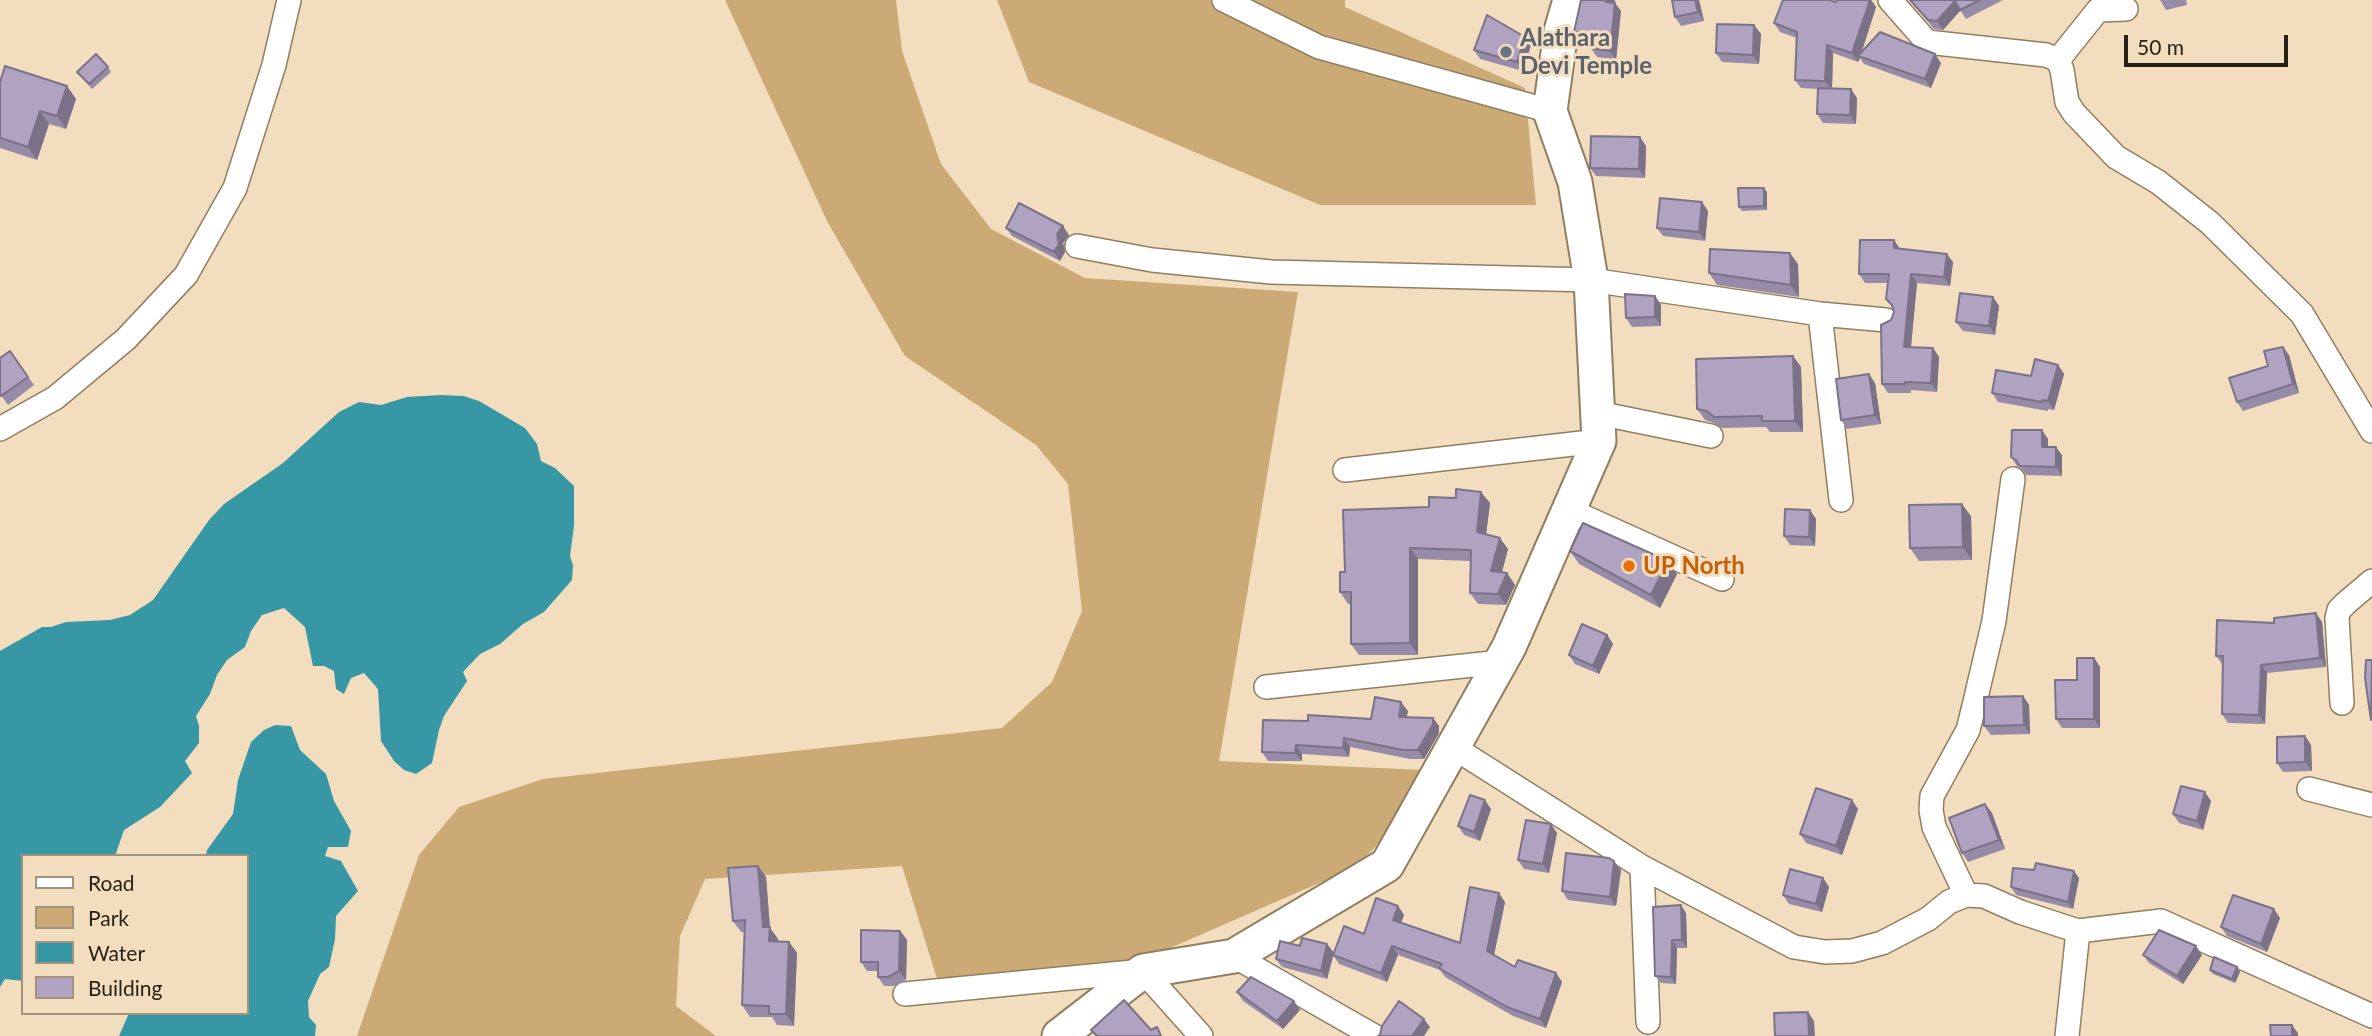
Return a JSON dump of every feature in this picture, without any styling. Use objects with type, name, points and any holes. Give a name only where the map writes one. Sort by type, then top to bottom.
[{"type":"street","points":[[0,429],[55,398],[106,356],[126,339],[186,275],[235,188],[274,65],[289,0]]},
{"type":"street","points":[[1224,0],[1319,47],[1550,111]]},
{"type":"street","points":[[905,994],[1143,971],[1234,956],[1387,864],[1510,647],[1569,510],[1598,427],[1591,280],[1575,182],[1550,111],[1561,31],[1570,0]]},
{"type":"street","points":[[1890,0],[1927,42],[2046,55],[2058,60],[2067,102],[2116,157],[2158,182],[2210,223],[2302,314],[2372,431]]},
{"type":"street","points":[[2058,60],[2098,10],[2126,9]]},
{"type":"street","points":[[1077,246],[1152,260],[1271,272],[1591,280],[1820,314],[1886,320]]},
{"type":"street","points":[[1820,314],[1841,500]]},
{"type":"street","points":[[1345,470],[1598,427],[1711,436]]},
{"type":"street","points":[[1966,895],[1934,827],[1932,796],[1968,730],[1994,621],[2013,479]]},
{"type":"street","points":[[1569,510],[1722,579]]},
{"type":"street","points":[[2342,704],[2337,618],[2339,610],[2372,581]]},
{"type":"street","points":[[1266,687],[1501,662]]},
{"type":"street","points":[[1453,747],[1642,867],[1794,947],[1825,952],[1852,951],[1882,943],[1928,919],[1949,902],[1966,895],[1984,896],[2020,912],[2078,931],[2161,921],[2372,1016]]},
{"type":"street","points":[[2309,789],[2372,806]]},
{"type":"street","points":[[1642,867],[1648,1022]]},
{"type":"street","points":[[2067,1036],[2078,931]]},
{"type":"street","points":[[1234,956],[1374,1036]]},
{"type":"street","points":[[1075,1031],[1143,971]]},
{"type":"street","points":[[1143,971],[1200,1036]]},
{"type":"green space","points":[[725,0],[896,0],[902,51],[941,164],[991,229],[1085,278],[1298,292],[1219,761],[1425,770],[1404,817],[1356,867],[1129,966],[937,979],[902,866],[705,879],[680,936],[676,1006],[716,1036],[357,1036],[419,855],[459,807],[543,779],[1002,728],[1052,682],[1082,611],[1068,484],[1036,445],[905,356],[828,223]]},
{"type":"green space","points":[[997,0],[1345,0],[1345,7],[1525,88],[1536,205],[1320,205],[1029,82]]},
{"type":"water","points":[[464,396],[479,401],[525,428],[537,444],[541,461],[555,468],[574,486],[574,526],[570,556],[573,565],[572,580],[544,612],[523,624],[500,644],[480,654],[463,672],[467,681],[444,716],[432,763],[416,774],[404,770],[394,761],[381,741],[378,689],[364,673],[351,678],[344,694],[336,689],[334,671],[324,666],[313,666],[305,627],[284,608],[262,615],[251,631],[245,647],[227,660],[217,675],[210,694],[196,716],[199,743],[185,761],[192,773],[160,807],[124,830],[116,854],[21,854],[21,981],[5,979],[0,987],[0,651],[42,627],[66,622],[110,620],[130,615],[153,600],[209,520],[224,504],[283,463],[339,412],[359,402],[381,405],[407,397]]},
{"type":"water","points":[[275,725],[291,726],[300,750],[326,774],[334,801],[351,831],[348,847],[328,847],[325,856],[341,861],[358,891],[336,916],[335,939],[329,967],[320,974],[308,1001],[309,1017],[316,1025],[315,1036],[119,1036],[128,1015],[248,1015],[248,854],[206,854],[233,814],[238,780],[251,742],[264,730]]},
{"type":"building","points":[[1581,0],[1607,0],[1606,2],[1615,3],[1610,51],[1591,48],[1594,33],[1574,32]]},
{"type":"building","points":[[1672,0],[1695,0],[1698,12],[1675,17]]},
{"type":"building","points":[[1783,0],[1870,0],[1852,53],[1827,45],[1825,81],[1795,80],[1797,32],[1774,23]]},
{"type":"building","points":[[1910,0],[1980,0],[1960,10],[1955,1],[1937,21],[1928,20]]},
{"type":"building","name":"Alathara Devi Temple","points":[[1487,15],[1525,37],[1517,62],[1474,50]]},
{"type":"building","points":[[1717,24],[1754,25],[1753,55],[1716,53]]},
{"type":"building","points":[[1880,32],[1935,54],[1925,79],[1858,56]]},
{"type":"building","points":[[96,54],[108,67],[89,84],[77,72]]},
{"type":"building","points":[[5,66],[67,86],[57,116],[40,111],[28,147],[0,138],[0,82]]},
{"type":"building","points":[[1818,88],[1851,89],[1850,115],[1817,114]]},
{"type":"building","points":[[1591,136],[1640,137],[1639,169],[1590,168]]},
{"type":"building","points":[[1738,188],[1764,188],[1764,206],[1739,207]]},
{"type":"building","points":[[1660,198],[1702,202],[1699,232],[1657,228]]},
{"type":"building","points":[[1019,203],[1063,226],[1057,234],[1059,244],[1054,252],[1006,228]]},
{"type":"building","points":[[1860,240],[1894,240],[1894,248],[1947,254],[1944,277],[1911,274],[1904,347],[1933,348],[1931,383],[1882,384],[1881,325],[1891,320],[1894,312],[1886,299],[1889,274],[1859,274]]},
{"type":"building","points":[[1710,249],[1790,253],[1791,285],[1709,273]]},
{"type":"building","points":[[1960,293],[1993,297],[1989,326],[1956,322]]},
{"type":"building","points":[[1625,294],[1655,296],[1655,317],[1626,318]]},
{"type":"building","points":[[2283,347],[2293,384],[2237,402],[2229,378],[2268,366],[2264,351]]},
{"type":"building","points":[[10,351],[28,377],[1,396],[0,358]]},
{"type":"building","points":[[1793,356],[1795,421],[1762,421],[1762,416],[1714,417],[1707,411],[1697,409],[1696,359]]},
{"type":"building","points":[[2035,359],[2058,365],[2048,401],[1992,393],[1996,370],[2031,376]]},
{"type":"building","points":[[1869,374],[1875,415],[1841,420],[1836,379]]},
{"type":"building","points":[[2012,430],[2042,430],[2042,447],[2056,447],[2056,467],[2020,466],[2011,457]]},
{"type":"building","points":[[1456,489],[1481,492],[1477,532],[1500,538],[1491,571],[1507,573],[1498,594],[1470,593],[1471,550],[1410,548],[1410,643],[1351,644],[1351,592],[1340,592],[1340,572],[1345,572],[1343,510],[1429,507],[1429,497],[1456,498]]},
{"type":"building","points":[[1962,504],[1963,547],[1910,548],[1909,505]]},
{"type":"building","points":[[1785,509],[1810,510],[1809,537],[1784,536]]},
{"type":"building","name":"UP North","points":[[1583,523],[1668,561],[1651,595],[1570,551]]},
{"type":"building","points":[[2316,613],[2320,658],[2261,665],[2259,715],[2222,714],[2223,656],[2216,656],[2217,620],[2274,623],[2274,618]]},
{"type":"building","points":[[1582,624],[1607,635],[1593,666],[1569,655]]},
{"type":"building","points":[[2077,658],[2094,658],[2094,719],[2056,719],[2055,680],[2077,680]]},
{"type":"building","points":[[2366,660],[2372,660],[2371,720],[2365,678]]},
{"type":"building","points":[[2023,696],[2024,725],[1984,726],[1984,697]]},
{"type":"building","points":[[1375,697],[1401,702],[1399,717],[1433,718],[1433,724],[1418,750],[1403,750],[1344,738],[1343,748],[1296,745],[1295,753],[1262,752],[1263,720],[1308,721],[1308,715],[1371,719]]},
{"type":"building","points":[[2305,736],[2305,762],[2277,763],[2277,737]]},
{"type":"building","points":[[2181,786],[2205,792],[2197,821],[2173,814]]},
{"type":"building","points":[[1816,788],[1852,800],[1836,846],[1800,834]]},
{"type":"building","points":[[1470,795],[1485,800],[1474,832],[1458,826]]},
{"type":"building","points":[[1985,804],[1999,840],[1962,853],[1949,818]]},
{"type":"building","points":[[1526,820],[1551,824],[1543,864],[1518,860]]},
{"type":"building","points":[[1566,853],[1609,858],[1614,861],[1610,897],[1562,891]]},
{"type":"building","points":[[2036,863],[2074,871],[2068,902],[2011,887],[2013,868],[2034,870]]},
{"type":"building","points":[[758,866],[763,927],[770,927],[769,941],[789,942],[786,1014],[769,1014],[769,1006],[742,1005],[745,920],[733,921],[728,868]]},
{"type":"building","points":[[1790,869],[1823,878],[1816,904],[1783,895]]},
{"type":"building","points":[[1470,887],[1499,893],[1487,951],[1515,967],[1518,960],[1556,973],[1540,1019],[1507,1007],[1439,968],[1442,964],[1392,946],[1381,973],[1333,955],[1344,926],[1364,934],[1376,898],[1398,906],[1393,920],[1460,943]]},
{"type":"building","points":[[2233,895],[2274,909],[2261,944],[2221,927]]},
{"type":"building","points":[[1681,905],[1682,940],[1672,940],[1671,977],[1655,976],[1653,907]]},
{"type":"building","points":[[861,930],[900,931],[899,971],[888,977],[878,977],[878,962],[861,962]]},
{"type":"building","points":[[2159,930],[2196,946],[2177,976],[2143,955]]},
{"type":"building","points":[[1302,938],[1327,944],[1321,971],[1276,959],[1280,941],[1300,946]]},
{"type":"building","points":[[2214,957],[2237,967],[2232,979],[2210,970]]},
{"type":"building","points":[[1251,977],[1294,1001],[1277,1021],[1237,992]]},
{"type":"building","points":[[1124,1000],[1151,1030],[1157,1027],[1161,1036],[1097,1036],[1091,1030]]},
{"type":"building","points":[[1399,1001],[1424,1019],[1412,1036],[1378,1036],[1382,1026]]},
{"type":"building","points":[[1808,1012],[1809,1036],[1775,1036],[1774,1013]]},
{"type":"building","points":[[2270,1025],[2292,1025],[2292,1036],[2271,1036]]},
{"type":"place","name":"Alathara Devi Temple","points":[[1506,52]]},
{"type":"place","name":"UP North","points":[[1629,566]]}]
